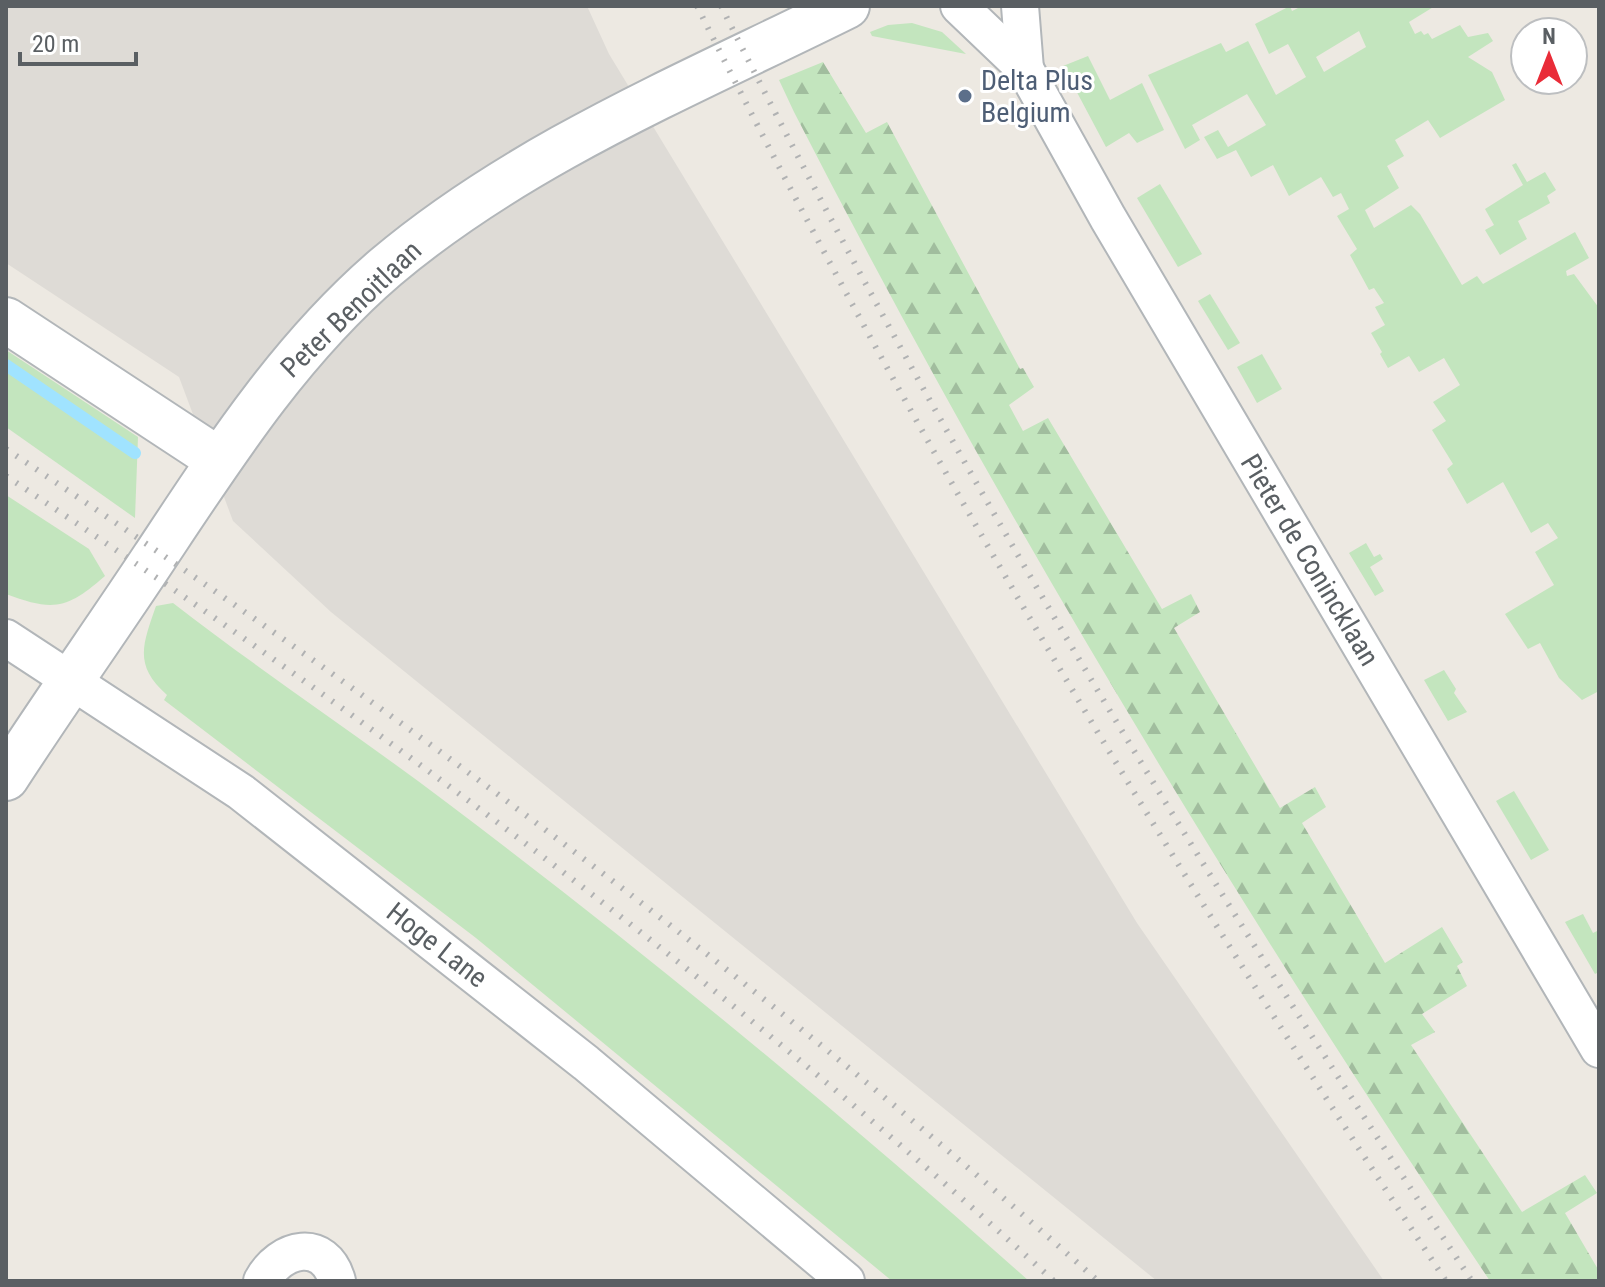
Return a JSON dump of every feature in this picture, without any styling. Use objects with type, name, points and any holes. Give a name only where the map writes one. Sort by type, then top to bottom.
[{"type":"street","name":"Peter Benoitlaan","points":[[6,778],[263,396],[327,324],[385,268],[446,221],[530,167],[847,6]]},
{"type":"street","name":"Pieter de Conincklaan","points":[[959,6],[1025,69],[1124,246],[1594,1031]]},
{"type":"street","name":"Pieter de Conincklaan","points":[[1020,6],[1025,69]]},
{"type":"street","points":[[6,320],[219,460]]},
{"type":"street","name":"Hoge Lane","points":[[6,638],[241,792],[446,951],[846,1281]]},
{"type":"street","points":[[262,1281],[281,1256],[294,1251],[321,1256],[330,1265],[337,1281]]},
{"type":"shaded area","points":[[6,6],[587,6],[609,54],[1137,923],[1384,1281],[1157,1281],[331,612],[233,521],[179,377],[6,263]]},
{"type":"green space","points":[[1290,6],[1292,11],[1302,6],[1435,6],[1409,22],[1415,34],[1421,31],[1424,35],[1428,33],[1432,39],[1460,25],[1468,37],[1488,33],[1493,41],[1468,57],[1492,72],[1505,100],[1440,138],[1428,120],[1395,140],[1404,156],[1387,166],[1399,188],[1365,210],[1374,228],[1411,205],[1420,214],[1462,285],[1477,276],[1483,284],[1575,232],[1589,258],[1566,271],[1567,276],[1574,274],[1599,308],[1599,691],[1582,700],[1559,678],[1540,643],[1528,649],[1505,614],[1554,585],[1535,552],[1558,538],[1548,523],[1531,533],[1503,482],[1467,504],[1447,469],[1453,464],[1432,430],[1446,421],[1433,402],[1460,385],[1444,358],[1419,372],[1409,356],[1388,368],[1371,333],[1385,325],[1375,307],[1384,303],[1374,288],[1369,290],[1350,255],[1357,249],[1337,216],[1349,209],[1341,193],[1333,197],[1321,177],[1289,196],[1273,165],[1251,177],[1236,150],[1217,159],[1204,137],[1218,130],[1228,147],[1266,125],[1247,94],[1192,125],[1200,140],[1185,149],[1148,75],[1221,43],[1226,52],[1248,41],[1276,95],[1306,77],[1288,44],[1269,54],[1255,24]],"holes":[[[1359,31],[1366,47],[1324,72],[1316,57]]]},
{"type":"green space","points":[[912,23],[942,32],[966,54],[872,36],[870,32],[888,25]]},
{"type":"green space","points":[[1088,56],[1110,100],[1142,83],[1164,130],[1137,143],[1129,133],[1106,147],[1063,66]]},
{"type":"green space","points":[[823,62],[866,133],[887,122],[1020,369],[1023,368],[1034,387],[1009,405],[1023,431],[1048,418],[1162,609],[1191,594],[1200,612],[1174,628],[1280,808],[1315,787],[1326,807],[1302,823],[1385,963],[1442,927],[1463,962],[1457,966],[1467,986],[1422,1014],[1435,1032],[1411,1045],[1522,1212],[1585,1175],[1597,1193],[1565,1213],[1599,1271],[1599,1281],[1490,1281],[1303,996],[1124,707],[1038,560],[954,412],[794,112],[779,80]]},
{"type":"green space","points":[[1516,163],[1527,182],[1545,172],[1556,190],[1547,196],[1550,203],[1518,221],[1527,239],[1500,255],[1485,230],[1494,225],[1485,209],[1523,185],[1512,165]]},
{"type":"green space","points":[[1160,184],[1202,254],[1178,267],[1137,198]]},
{"type":"green space","points":[[1210,294],[1240,343],[1228,350],[1198,301]]},
{"type":"green space","points":[[6,350],[138,437],[135,518],[6,427]]},
{"type":"green space","points":[[1262,354],[1282,389],[1257,403],[1237,367]]},
{"type":"green space","points":[[6,495],[89,549],[105,576],[80,595],[59,604],[36,603],[6,594]]},
{"type":"green space","points":[[1366,543],[1374,557],[1380,554],[1383,559],[1370,567],[1384,591],[1375,596],[1349,553]]},
{"type":"green space","points":[[173,603],[412,777],[596,917],[815,1096],[1029,1281],[892,1281],[476,938],[164,700],[167,695],[156,684],[145,664],[145,643],[156,606]]},
{"type":"green space","points":[[1444,670],[1467,712],[1448,721],[1424,680]]},
{"type":"green space","points":[[1514,791],[1549,850],[1531,860],[1496,801]]},
{"type":"green space","points":[[1583,914],[1593,933],[1599,930],[1599,972],[1595,974],[1565,922]]},
{"type":"waterway","points":[[6,365],[135,453]]},
{"type":"railway","points":[[697,6],[868,334],[1052,655],[1245,971],[1446,1281]]},
{"type":"railway","points":[[721,6],[893,334],[1077,655],[1270,971],[1472,1281]]},
{"type":"railway","points":[[6,449],[289,643],[567,846],[837,1058],[1098,1281]]},
{"type":"railway","points":[[6,476],[279,663],[545,859],[804,1064],[1054,1281]]},
{"type":"place","name":"Delta Plus Belgium","points":[[965,96]]}]
